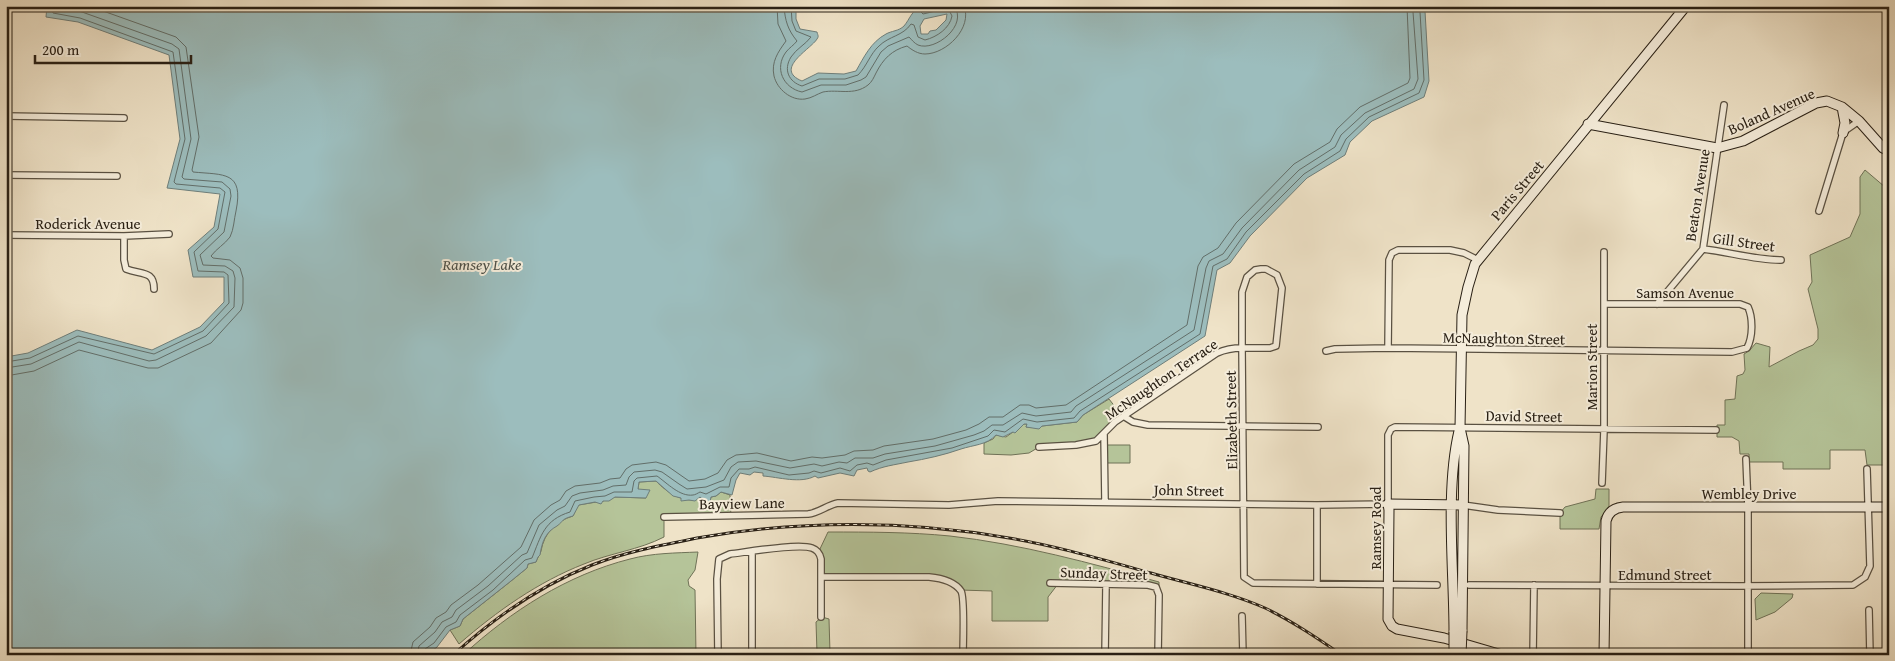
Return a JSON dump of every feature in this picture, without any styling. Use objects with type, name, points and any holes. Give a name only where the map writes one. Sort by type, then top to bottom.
[{"type":"street","name":"Paris Street","points":[[1461,655],[1458,632],[1452,505],[1454,465],[1460,428],[1462,315],[1475,264],[1686,6]]},
{"type":"street","name":"Boland Avenue","points":[[1588,124],[1717,148],[1743,142],[1816,103],[1828,101],[1842,107],[1859,121],[1882,148],[1889,151]]},
{"type":"street","name":"Beaton Avenue","points":[[1657,304],[1703,249],[1724,105]]},
{"type":"street","points":[[1819,211],[1845,124],[1842,107]]},
{"type":"street","points":[[6,116],[124,118]]},
{"type":"street","points":[[1843,133],[1859,121]]},
{"type":"street","points":[[6,175],[117,176]]},
{"type":"street","name":"Roderick Avenue","points":[[6,235],[124,236],[169,234]]},
{"type":"street","points":[[124,236],[126,269],[153,277],[154,289]]},
{"type":"street","name":"Gill Street","points":[[1703,249],[1729,252],[1764,260],[1781,260]]},
{"type":"street","points":[[1388,348],[1389,260],[1392,253],[1398,250],[1450,250],[1464,253],[1478,260]]},
{"type":"street","name":"Marion Street","points":[[1602,483],[1604,430],[1604,252]]},
{"type":"street","name":"Elizabeth Street","points":[[1242,348],[1273,348],[1278,343],[1282,288],[1277,275],[1266,269],[1254,270],[1247,277],[1242,292],[1242,348],[1244,426],[1243,574],[1246,580],[1253,583],[1316,584]]},
{"type":"street","name":"Samson Avenue","points":[[1605,304],[1740,304],[1748,307],[1750,313],[1750,343],[1743,350]]},
{"type":"street","name":"McNaughton Terrace","points":[[1039,447],[1090,442],[1099,439],[1108,428],[1217,353],[1227,348],[1242,348]]},
{"type":"street","name":"McNaughton Street","points":[[1326,351],[1335,349],[1388,348],[1604,352],[1732,352],[1743,350]]},
{"type":"street","points":[[1125,417],[1140,425],[1318,426]]},
{"type":"street","name":"David Street","points":[[1391,428],[1716,430]]},
{"type":"street","name":"Ramsey Road","points":[[1391,428],[1388,435],[1388,619],[1392,626],[1398,629],[1472,645],[1502,655]]},
{"type":"street","name":"Paris Street","points":[[1454,655],[1458,632],[1463,505],[1464,446],[1460,428]]},
{"type":"street","points":[[1104,434],[1105,502]]},
{"type":"street","points":[[1746,458],[1748,507],[1748,655]]},
{"type":"street","points":[[1867,469],[1868,508]]},
{"type":"street","name":"John Street","points":[[820,512],[831,504],[838,503],[949,505],[998,501],[1244,505],[1463,505],[1498,510],[1560,513]]},
{"type":"street","points":[[1317,505],[1316,584],[1437,585]]},
{"type":"street","name":"Wembley Drive","points":[[1604,586],[1606,521],[1611,512],[1623,507],[1889,507]]},
{"type":"street","name":"Edmund Street","points":[[1469,585],[1849,586],[1860,582],[1868,573],[1870,566],[1868,508]]},
{"type":"street","name":"Bayview Lane","points":[[664,517],[765,516],[820,512]]},
{"type":"street","points":[[718,655],[717,579],[719,559],[730,554],[805,546],[814,548],[822,559],[821,617]]},
{"type":"street","points":[[752,551],[752,655]]},
{"type":"street","points":[[822,576],[928,577],[944,579],[958,588],[962,595],[963,655]]},
{"type":"street","name":"Sunday Street","points":[[1050,584],[1148,585],[1156,587],[1158,595],[1158,655]]},
{"type":"street","points":[[1105,655],[1106,585]]},
{"type":"street","points":[[1533,655],[1534,585]]},
{"type":"street","points":[[1604,586],[1604,655]]},
{"type":"street","points":[[1869,610],[1870,655]]},
{"type":"street","points":[[1242,616],[1243,655]]},
{"type":"green space","points":[[1865,170],[1885,187],[1889,188],[1889,465],[1867,465],[1865,450],[1830,450],[1830,469],[1783,469],[1783,462],[1749,462],[1749,454],[1740,454],[1739,441],[1732,437],[1717,437],[1717,425],[1725,425],[1725,400],[1735,399],[1737,376],[1743,374],[1745,370],[1744,354],[1756,343],[1770,347],[1769,367],[1813,345],[1818,339],[1818,329],[1808,289],[1812,282],[1810,255],[1850,237],[1860,214],[1860,177]]},
{"type":"green space","points":[[1109,399],[1123,417],[1099,440],[1039,447],[1029,453],[1011,455],[984,454],[984,443],[993,439],[996,435],[1006,437],[1024,424],[1027,424],[1026,427],[1039,428],[1042,426],[1077,422],[1083,415]]},
{"type":"green space","points":[[1104,445],[1130,445],[1130,463],[1104,463]]},
{"type":"green space","points":[[656,481],[671,493],[683,499],[689,500],[700,497],[710,501],[711,497],[721,492],[730,495],[731,517],[664,518],[664,537],[645,545],[594,560],[550,579],[518,598],[459,644],[450,630],[460,626],[463,619],[527,568],[528,564],[536,562],[548,533],[561,521],[573,516],[578,505],[615,497],[646,498],[638,489],[639,482]]},
{"type":"green space","points":[[1596,489],[1609,489],[1609,508],[1601,517],[1599,529],[1560,529],[1560,513],[1565,507],[1595,499]]},
{"type":"green space","points":[[828,532],[919,534],[977,539],[1081,561],[1159,582],[1159,586],[1058,584],[1048,597],[1048,621],[992,621],[992,591],[960,590],[943,580],[822,577],[819,551]]},
{"type":"green space","points":[[698,552],[695,570],[688,580],[689,586],[695,590],[696,655],[463,655],[500,624],[541,596],[584,575],[638,557]]},
{"type":"green space","points":[[1761,593],[1793,594],[1792,598],[1775,612],[1756,620],[1755,599]]},
{"type":"green space","points":[[822,617],[829,619],[830,653],[817,653],[816,622]]},
{"type":"water","name":"Ramsey Lake","points":[[47,6],[796,6],[796,19],[800,29],[817,32],[818,36],[792,65],[791,71],[794,76],[802,81],[818,73],[844,74],[856,71],[868,50],[876,41],[886,34],[902,28],[913,13],[922,6],[1428,6],[1425,11],[1429,81],[1424,97],[1372,121],[1350,142],[1345,155],[1307,178],[1250,236],[1230,263],[1217,270],[1205,336],[1083,415],[1077,422],[1042,426],[1039,429],[1026,427],[1027,424],[1024,424],[1015,433],[1013,432],[1003,437],[996,435],[980,444],[870,472],[867,468],[857,470],[854,476],[840,473],[796,480],[763,476],[763,473],[754,472],[750,475],[740,473],[732,495],[721,492],[711,497],[710,502],[706,502],[700,497],[695,501],[681,501],[681,498],[673,496],[656,481],[639,482],[638,489],[650,490],[646,498],[615,497],[609,501],[603,501],[601,504],[595,502],[579,505],[573,516],[565,519],[547,534],[536,562],[528,564],[527,568],[463,619],[460,626],[450,630],[437,647],[427,655],[6,655],[6,357],[28,353],[77,330],[152,350],[200,327],[224,302],[224,277],[193,277],[188,250],[214,227],[220,194],[167,188],[180,139],[169,55],[78,22],[46,17]],"holes":[[[947,14],[946,20],[936,30],[930,31],[928,34],[921,34],[920,26],[924,19]]]},
{"type":"railway","points":[[453,655],[501,615],[518,604],[573,573],[605,560],[657,546],[736,532],[814,525],[853,524],[892,525],[970,532],[1027,541],[1098,558],[1251,602],[1285,618],[1342,655]]}]
